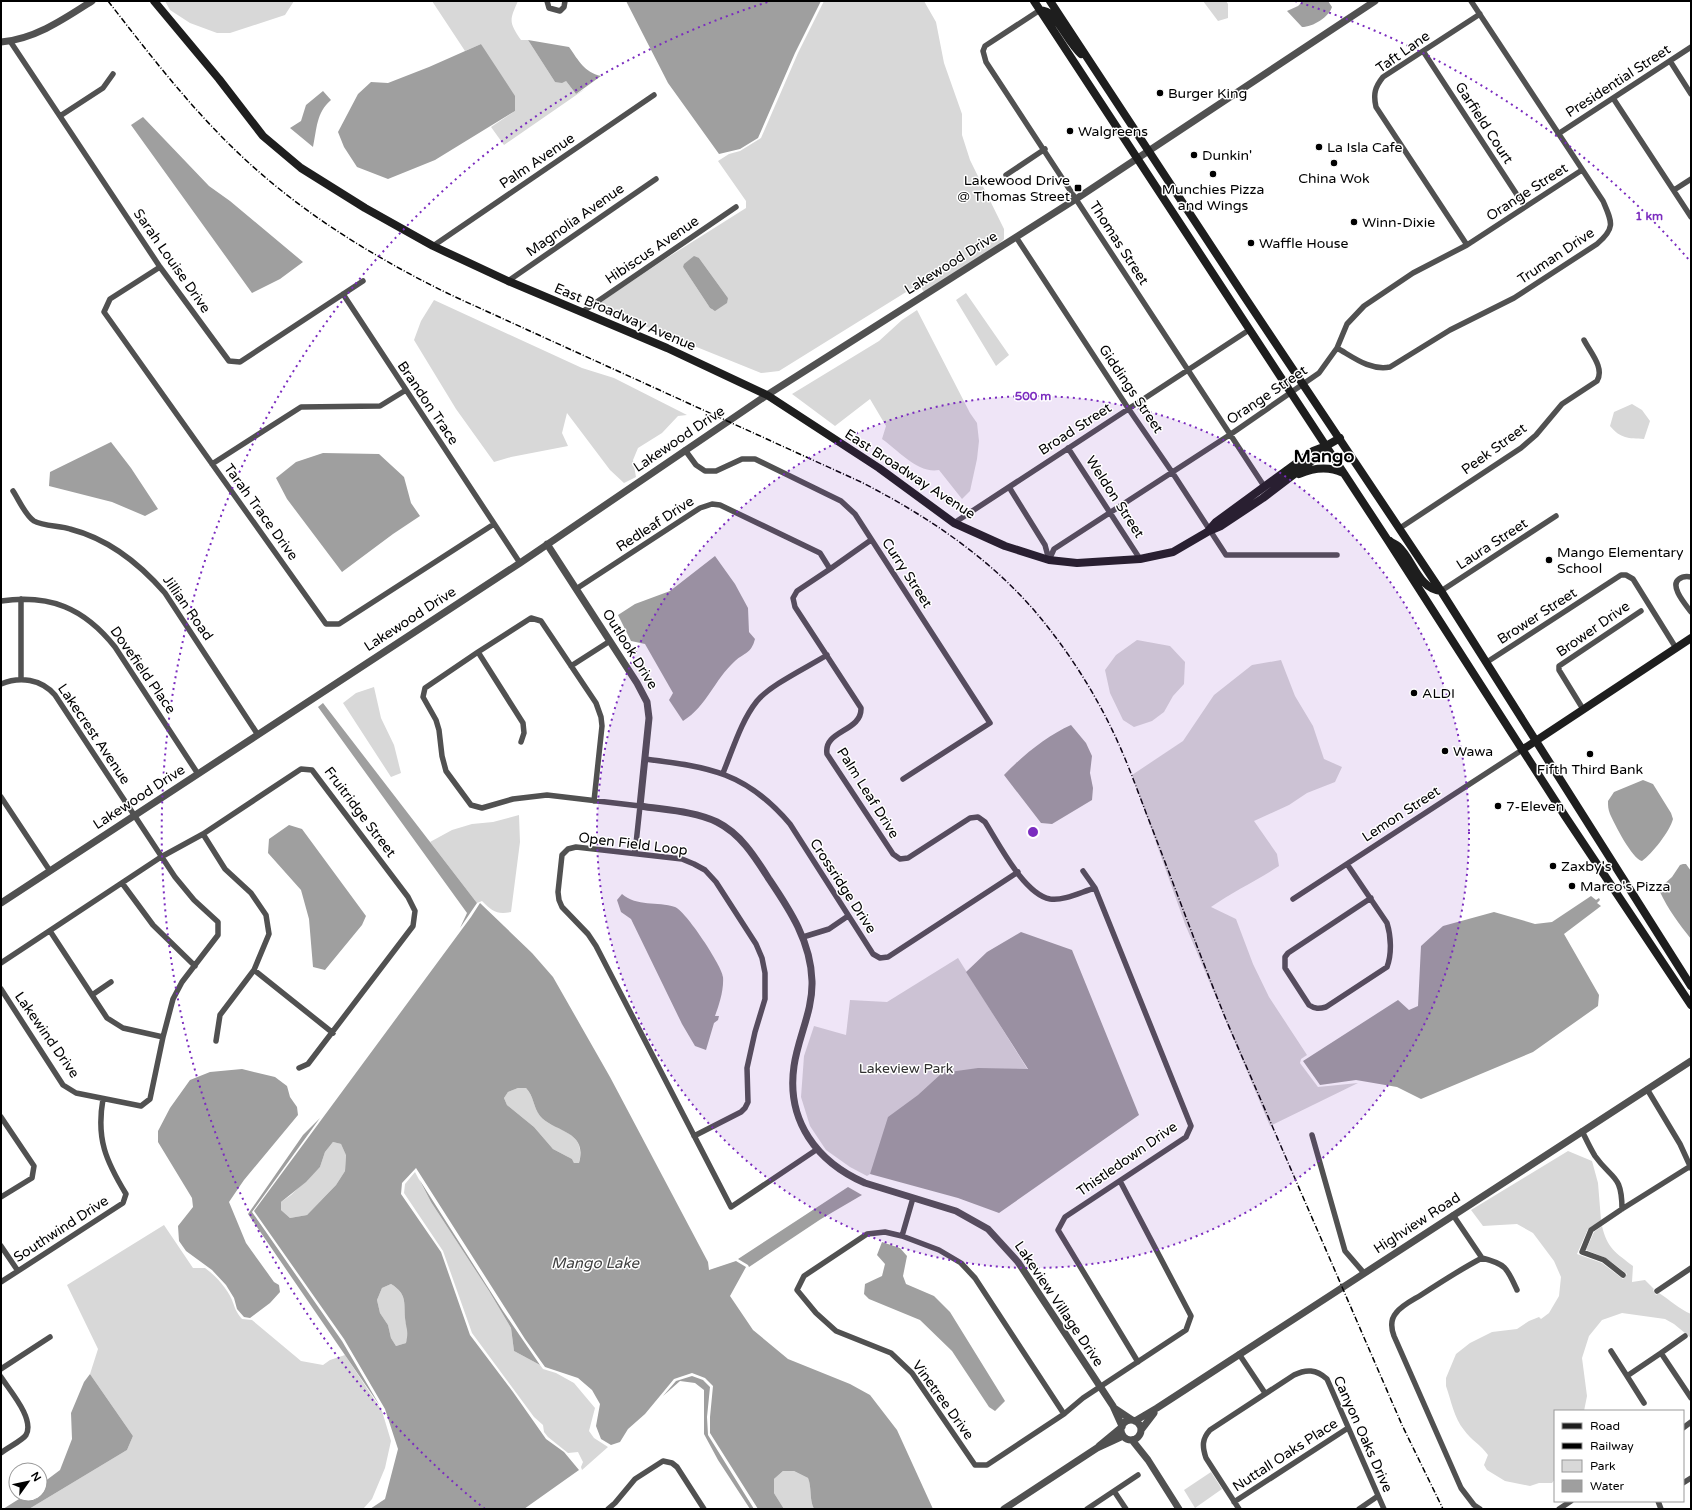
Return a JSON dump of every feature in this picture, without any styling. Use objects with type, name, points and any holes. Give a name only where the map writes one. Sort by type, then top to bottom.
[{"type":"main road","name":"East Broadway Avenue","points":[[154,1],[219,79],[263,136],[301,168],[365,208],[433,246],[508,281],[667,348],[767,395],[879,468],[954,523],[1004,546],[1049,560],[1076,563],[1140,559],[1173,552],[1209,530]]},
{"type":"main road","points":[[1034,1],[1136,159],[1326,446],[1522,750],[1691,1005]]},
{"type":"main road","points":[[1050,1],[1441,591],[1487,662],[1623,881],[1691,986]]},
{"type":"main road","points":[[1040,10],[1047,11],[1052,16],[1073,46],[1089,61]]},
{"type":"main road","points":[[1209,530],[1216,522],[1312,451],[1326,446],[1340,438]]},
{"type":"main road","points":[[1209,530],[1221,526],[1289,478],[1318,456],[1326,446]]},
{"type":"main road","points":[[1289,478],[1310,469],[1324,468],[1337,470],[1343,473]]},
{"type":"main road","points":[[1387,540],[1398,546],[1424,582],[1434,591],[1441,591]]},
{"type":"main road","points":[[1522,750],[1691,638]]},
{"type":"street","points":[[1,42],[10,41],[36,33],[59,22],[92,1]]},
{"type":"street","points":[[547,1],[549,8],[557,11],[563,10],[565,1]]},
{"type":"street","name":"Lakewood Drive","points":[[1,903],[520,563],[767,395],[1149,151],[1374,1]]},
{"type":"street","name":"Truman Drive","points":[[1337,348],[1372,367],[1390,367],[1450,330],[1514,298],[1597,244],[1605,237],[1611,228],[1611,219],[1603,201],[1471,1]]},
{"type":"street","name":"Thomas Street","points":[[1040,10],[984,46],[983,51],[986,62],[1045,149],[1264,486]]},
{"type":"street","name":"Taft Lane","points":[[1467,245],[1376,107],[1373,94],[1383,77],[1480,14]]},
{"type":"street","name":"Sarah Louise Drive","points":[[10,41],[160,267],[229,361],[240,362],[363,281]]},
{"type":"street","name":"Presidential Street","points":[[1558,134],[1691,48]]},
{"type":"street","name":"Garfield Court","points":[[1423,51],[1525,207]]},
{"type":"street","points":[[1670,61],[1691,94]]},
{"type":"street","points":[[60,116],[103,88],[113,74]]},
{"type":"street","name":"Palm Avenue","points":[[433,246],[654,95]]},
{"type":"street","points":[[1613,98],[1691,217]]},
{"type":"street","points":[[1006,175],[1045,149]]},
{"type":"street","name":"Orange Street","points":[[1049,560],[1054,549],[1231,434],[1319,373],[1337,348],[1347,324],[1364,306],[1413,273],[1467,245],[1582,170]]},
{"type":"street","name":"Magnolia Avenue","points":[[508,281],[656,178]]},
{"type":"street","points":[[1674,190],[1691,179]]},
{"type":"street","name":"Hibiscus Avenue","points":[[582,312],[736,207]]},
{"type":"street","name":"Giddings Street","points":[[1016,237],[1226,555],[1338,556]]},
{"type":"street","name":"Tarah Trace Drive","points":[[160,267],[110,299],[104,312],[326,624],[339,624],[494,524]]},
{"type":"street","name":"Brandon Trace","points":[[343,294],[520,563]]},
{"type":"street","name":"Broad Street","points":[[954,523],[1249,330]]},
{"type":"street","name":"Peek Street","points":[[1400,528],[1521,448],[1536,435],[1562,404],[1597,381],[1600,376],[1600,369],[1584,340]]},
{"type":"street","points":[[212,464],[301,407],[380,406],[406,390]]},
{"type":"street","name":"Weldon Street","points":[[1068,448],[1111,512],[1140,559]]},
{"type":"street","name":"Curry Street","points":[[685,450],[696,465],[705,471],[716,471],[742,459],[755,459],[841,501],[855,514],[990,723],[903,779]]},
{"type":"street","points":[[1009,487],[1045,545],[1049,560]]},
{"type":"street","name":"Jillian Road","points":[[13,491],[35,522],[71,529],[97,538],[124,553],[148,572],[165,593],[258,735]]},
{"type":"street","name":"Redleaf Drive","points":[[576,589],[700,508],[712,504],[720,505],[820,553],[830,569]]},
{"type":"street","name":"Laura Street","points":[[1441,591],[1556,516]]},
{"type":"street","name":"Palm Leaf Drive","points":[[871,540],[797,591],[793,598],[795,607],[862,708],[862,714],[858,721],[830,739],[826,747],[828,754],[893,854],[900,859],[908,858],[970,818],[978,817],[985,822],[1028,886],[1041,895],[1050,899],[1061,899],[1095,888]]},
{"type":"street","name":"Outlook Drive","points":[[546,544],[637,683],[647,702],[649,718],[635,853]]},
{"type":"street","name":"Brower Street","points":[[1487,662],[1621,575],[1626,574],[1633,578],[1676,648]]},
{"type":"street","points":[[1691,577],[1687,576],[1676,582],[1678,592],[1691,612]]},
{"type":"street","points":[[21,599],[21,679]]},
{"type":"street","name":"Dovefield Place","points":[[1,602],[21,599],[44,601],[66,607],[85,617],[102,631],[115,647],[198,774]]},
{"type":"street","name":"Brower Drive","points":[[1583,709],[1559,666],[1641,611]]},
{"type":"street","name":"Lakeview Village Drive","points":[[594,801],[602,726],[601,717],[596,703],[541,620],[531,618],[425,688],[423,697],[436,720],[446,770],[470,805],[482,808],[513,799],[547,795],[594,801],[640,806],[695,815],[716,822],[733,833],[752,853],[793,914],[803,938],[811,966],[811,1005],[794,1066],[793,1083],[794,1101],[799,1117],[806,1134],[816,1150],[834,1166],[851,1177],[865,1183],[956,1211],[988,1230],[1018,1262],[1113,1406],[1122,1426]]},
{"type":"street","points":[[571,666],[610,641]]},
{"type":"street","points":[[478,652],[523,723],[524,733],[521,742]]},
{"type":"street","points":[[723,773],[742,725],[757,701],[768,691],[827,655]]},
{"type":"street","name":"Lakecrest Avenue","points":[[1,684],[9,680],[21,679],[48,686],[134,816]]},
{"type":"street","name":"Lemon Street","points":[[1293,899],[1522,750]]},
{"type":"street","name":"Crossridge Drive","points":[[645,759],[696,766],[723,773],[754,790],[775,807],[790,824],[873,954],[880,958],[888,957],[1018,872]]},
{"type":"street","name":"Fruitridge Street","points":[[1,963],[161,857],[203,834],[301,769],[312,770],[408,897],[415,911],[413,926],[333,1033],[308,1064],[299,1068]]},
{"type":"street","points":[[1,797],[50,871]]},
{"type":"street","name":"Lakewind Drive","points":[[1,989],[63,1085],[76,1094],[141,1106],[150,1098],[162,1038],[173,999],[182,982],[218,935],[218,922],[194,900],[161,857],[134,816]]},
{"type":"street","points":[[203,834],[225,868],[251,892],[266,915],[269,934],[254,970],[220,1015],[216,1041]]},
{"type":"street","name":"Open Field Loop","points":[[694,1136],[741,1112],[748,1102],[747,1068],[755,1032],[765,999],[765,973],[762,958],[756,944],[716,882],[705,870],[694,864],[682,859],[635,853],[576,847],[568,849],[562,855],[558,892],[559,900],[562,906],[588,934],[596,946],[694,1136],[731,1207],[816,1150]]},
{"type":"street","points":[[1348,864],[1387,923],[1389,930],[1390,958],[1387,967],[1326,1007],[1319,1009],[1313,1008],[1309,1005],[1285,968],[1285,957],[1288,953],[1370,898]]},
{"type":"street","name":"Thistledown Drive","points":[[1083,871],[1095,888],[1191,1126],[1186,1137],[1064,1217],[1058,1230],[1138,1362]]},
{"type":"street","points":[[122,883],[153,925],[194,966]]},
{"type":"street","points":[[803,938],[829,929],[848,916]]},
{"type":"street","points":[[50,931],[107,1018],[123,1028],[162,1038]]},
{"type":"street","points":[[254,970],[333,1033]]},
{"type":"street","points":[[92,995],[111,982]]},
{"type":"street","name":"Highview Road","points":[[1133,1421],[1157,1408],[1691,1061]]},
{"type":"street","points":[[1623,1275],[1604,1260],[1582,1252],[1591,1230],[1622,1209],[1690,1168],[1680,1144],[1647,1089]]},
{"type":"street","name":"Southwind Drive","points":[[1,1282],[123,1202],[126,1194],[109,1166],[102,1142],[100,1118],[103,1099]]},
{"type":"street","points":[[1,1117],[34,1166],[32,1178],[1,1197]]},
{"type":"street","points":[[1582,1131],[1595,1156],[1618,1182],[1622,1194],[1622,1209]]},
{"type":"street","points":[[1312,1135],[1345,1251],[1364,1273]]},
{"type":"street","name":"Vinetree Drive","points":[[1064,1414],[975,1278],[961,1263],[939,1250],[902,1236],[885,1232],[867,1234],[804,1276],[797,1290],[816,1313],[836,1331],[891,1353],[912,1373],[975,1465],[987,1465],[1064,1414],[1083,1398],[1186,1330],[1191,1316],[1120,1181]]},
{"type":"street","points":[[902,1236],[913,1198]]},
{"type":"street","points":[[1453,1215],[1482,1258]]},
{"type":"street","points":[[1,1246],[18,1271]]},
{"type":"street","points":[[1480,1509],[1474,1505],[1461,1488],[1394,1336],[1391,1328],[1392,1319],[1396,1312],[1400,1309],[1462,1268],[1482,1258],[1498,1262],[1509,1273],[1518,1290]]},
{"type":"street","points":[[1657,1291],[1691,1268]]},
{"type":"street","points":[[1,1369],[50,1336]]},
{"type":"street","points":[[1627,1376],[1685,1336]]},
{"type":"street","points":[[1611,1351],[1644,1403]]},
{"type":"street","points":[[1661,1353],[1691,1398]]},
{"type":"street","points":[[1239,1354],[1266,1393]]},
{"type":"street","name":"Canyon Oaks Drive","points":[[1239,1509],[1206,1458],[1204,1451],[1204,1439],[1210,1430],[1266,1393],[1301,1372],[1312,1370],[1317,1371],[1327,1379],[1384,1509]]},
{"type":"street","points":[[1,1377],[27,1417],[29,1427],[26,1436],[1,1452]]},
{"type":"street","name":"Lakeview Village Drive","points":[[1113,1406],[1133,1421]]},
{"type":"street","name":"Highview Road","points":[[1140,1431],[1157,1408]]},
{"type":"street","points":[[1097,1448],[1105,1439],[1126,1422],[1133,1421],[1139,1425],[1148,1460]]},
{"type":"street","points":[[1122,1426],[1123,1436]]},
{"type":"street","name":"Nuttall Oaks Place","points":[[1234,1502],[1348,1428]]},
{"type":"street","points":[[1132,1440],[1137,1437],[1140,1431]]},
{"type":"street","points":[[1004,1509],[1097,1448],[1123,1436],[1132,1440],[1148,1460],[1179,1509]]},
{"type":"street","points":[[608,1509],[616,1503],[631,1483],[664,1461],[672,1463],[677,1467],[704,1509]]},
{"type":"street","points":[[1087,1509],[1138,1475]]},
{"type":"street","points":[[1114,1491],[1126,1509]]},
{"type":"street","points":[[1358,1509],[1378,1496]]},
{"type":"street","points":[[1559,1509],[1570,1502]]},
{"type":"green space","points":[[165,1],[294,1],[285,15],[230,33],[217,33],[190,23],[170,10]]},
{"type":"green space","points":[[432,1],[518,1],[512,17],[512,25],[521,40],[528,40],[555,82],[566,81],[576,94],[585,89],[504,145],[491,127],[515,111],[481,44],[465,51]]},
{"type":"green space","points":[[824,1],[924,1],[936,22],[944,63],[962,114],[962,135],[970,160],[1004,229],[1004,239],[997,246],[924,292],[919,284],[779,371],[761,373],[595,306],[662,261],[746,208],[746,201],[718,161],[729,154],[740,151],[761,138],[798,53]],"holes":[[[699,258],[728,298],[713,310],[710,308],[683,267]]]},
{"type":"green space","points":[[1203,1],[1226,1],[1228,4],[1228,18],[1218,21]]},
{"type":"green space","points":[[966,293],[1009,355],[996,366],[956,300]]},
{"type":"green space","points":[[434,300],[582,368],[614,378],[687,415],[678,416],[662,433],[638,448],[633,460],[636,477],[624,483],[610,470],[567,413],[562,433],[568,446],[511,457],[494,462],[456,409],[414,340],[421,321]]},
{"type":"green space","points":[[917,310],[970,413],[977,423],[979,441],[977,459],[970,491],[962,499],[939,470],[931,470],[916,465],[882,439],[886,426],[870,399],[835,426],[792,394],[879,341],[902,320]]},
{"type":"green space","points":[[1632,404],[1642,410],[1650,421],[1644,439],[1621,436],[1610,426],[1614,412]]},
{"type":"green space","points":[[1137,640],[1170,646],[1185,662],[1184,684],[1173,696],[1164,712],[1152,721],[1134,727],[1123,720],[1110,693],[1105,670],[1116,655]]},
{"type":"green space","points":[[1281,660],[1295,696],[1313,726],[1324,759],[1342,767],[1335,782],[1307,793],[1289,805],[1254,821],[1277,854],[1279,866],[1211,907],[1236,919],[1253,964],[1269,997],[1307,1055],[1301,1059],[1300,1063],[1318,1087],[1358,1083],[1270,1126],[1185,924],[1132,775],[1183,741],[1214,695],[1252,665]]},
{"type":"green space","points":[[374,687],[381,718],[394,745],[401,773],[391,777],[343,703],[356,693]]},
{"type":"green space","points":[[519,815],[520,842],[511,912],[502,913],[492,910],[482,901],[477,903],[430,842],[452,830],[472,824],[493,822]]},
{"type":"green space","name":"Lakeview Park","points":[[958,958],[1028,1070],[867,1176],[850,1167],[826,1150],[810,1126],[801,1097],[804,1056],[814,1026],[846,1035],[850,1000],[887,1002]]},
{"type":"green space","points":[[518,1088],[526,1088],[529,1091],[536,1109],[546,1122],[568,1133],[574,1138],[578,1144],[580,1152],[579,1163],[574,1163],[572,1159],[553,1149],[534,1127],[507,1105],[504,1098],[508,1092]]},
{"type":"green space","points":[[333,1142],[341,1144],[346,1154],[345,1171],[336,1185],[307,1215],[290,1218],[281,1210],[281,1202],[291,1195],[320,1167],[325,1152]]},
{"type":"green space","points":[[1568,1151],[1592,1161],[1598,1183],[1601,1220],[1588,1229],[1577,1254],[1602,1263],[1623,1279],[1627,1274],[1606,1258],[1586,1250],[1594,1232],[1602,1226],[1604,1234],[1613,1249],[1633,1266],[1632,1282],[1645,1280],[1654,1289],[1653,1290],[1656,1295],[1659,1293],[1691,1314],[1691,1338],[1674,1324],[1665,1319],[1622,1313],[1602,1320],[1589,1336],[1582,1358],[1587,1396],[1584,1410],[1554,1410],[1554,1480],[1552,1483],[1539,1483],[1530,1486],[1505,1481],[1487,1470],[1484,1465],[1488,1455],[1467,1434],[1461,1425],[1453,1409],[1446,1386],[1446,1378],[1456,1354],[1470,1343],[1492,1332],[1517,1329],[1529,1321],[1539,1317],[1541,1319],[1549,1313],[1559,1296],[1561,1277],[1554,1261],[1533,1233],[1517,1224],[1483,1226],[1471,1210]]},
{"type":"green space","points":[[415,1172],[431,1202],[489,1291],[511,1328],[514,1351],[540,1365],[543,1369],[556,1373],[574,1383],[595,1408],[589,1431],[594,1438],[608,1447],[582,1470],[581,1467],[583,1462],[578,1452],[568,1453],[548,1437],[544,1432],[543,1425],[534,1417],[472,1333],[443,1251],[404,1193],[405,1184]]},
{"type":"green space","points":[[164,1225],[193,1268],[205,1268],[220,1282],[230,1295],[238,1314],[242,1319],[252,1320],[301,1361],[323,1365],[330,1360],[345,1355],[382,1411],[391,1441],[385,1468],[372,1499],[363,1509],[29,1509],[41,1502],[48,1502],[48,1498],[127,1450],[133,1436],[90,1374],[98,1349],[67,1285]]},
{"type":"green space","points":[[391,1284],[400,1291],[404,1299],[405,1320],[408,1332],[406,1343],[396,1346],[391,1338],[388,1325],[380,1313],[377,1300],[382,1288]]},
{"type":"green space","points":[[783,1471],[794,1471],[808,1478],[814,1509],[784,1509],[774,1493],[774,1479]]},
{"type":"green space","points":[[1211,1472],[1222,1489],[1195,1508],[1184,1490]]},
{"type":"water","points":[[626,1],[821,1],[795,53],[758,138],[740,149],[719,154],[668,83]]},
{"type":"water","points":[[1303,1],[1328,1],[1332,7],[1328,14],[1320,21],[1306,27],[1302,27],[1287,11],[1298,6]]},
{"type":"water","points":[[528,40],[569,47],[586,69],[601,76],[576,94],[566,81],[562,83],[555,82]]},
{"type":"water","points":[[481,44],[515,96],[515,111],[435,160],[388,179],[357,167],[344,147],[338,132],[358,94],[371,82],[388,83]]},
{"type":"water","points":[[323,91],[331,100],[322,110],[316,128],[313,147],[290,128],[301,121],[306,105]]},
{"type":"water","points":[[143,117],[209,186],[230,201],[303,262],[280,279],[252,293],[131,125]]},
{"type":"water","points":[[694,256],[699,258],[728,298],[727,303],[715,311],[710,308],[683,267],[684,264]]},
{"type":"water","points":[[111,442],[131,468],[158,509],[145,516],[112,502],[49,486],[50,472]]},
{"type":"water","points":[[323,453],[379,454],[404,477],[411,503],[420,516],[342,572],[287,499],[276,478],[296,462]]},
{"type":"water","points":[[715,556],[735,584],[748,608],[749,632],[755,639],[752,648],[728,668],[698,708],[683,721],[669,700],[673,693],[645,644],[631,641],[618,615],[635,604],[670,591]]},
{"type":"water","points":[[323,703],[477,903],[460,928],[467,913],[318,707]]},
{"type":"water","points":[[1071,725],[1086,743],[1092,756],[1090,773],[1093,788],[1092,800],[1052,824],[1041,823],[1004,775],[1053,734]]},
{"type":"water","points":[[1643,780],[1653,784],[1671,813],[1673,819],[1660,842],[1642,861],[1633,854],[1619,832],[1609,812],[1608,801],[1614,792]]},
{"type":"water","points":[[289,825],[302,829],[366,916],[362,925],[325,970],[313,967],[309,919],[301,890],[268,853],[269,839]]},
{"type":"water","points":[[1686,864],[1691,871],[1691,939],[1674,916],[1660,892],[1662,886],[1672,877],[1680,865]]},
{"type":"water","points":[[622,894],[634,901],[668,905],[680,910],[695,928],[717,962],[723,977],[723,987],[715,1016],[719,1016],[718,1020],[714,1023],[706,1050],[695,1046],[682,1024],[631,919],[621,912],[617,900]]},
{"type":"water","points":[[1591,896],[1596,900],[1599,898],[1600,900],[1597,903],[1601,906],[1564,934],[1599,995],[1598,1006],[1533,1052],[1421,1099],[1397,1087],[1356,1080],[1320,1085],[1303,1061],[1398,1000],[1409,1010],[1418,1006],[1421,946],[1443,926],[1494,912],[1535,924],[1552,922]]},
{"type":"water","name":"Mango Lake","points":[[480,903],[532,953],[553,977],[610,1077],[708,1262],[709,1270],[736,1261],[746,1267],[730,1296],[753,1330],[788,1359],[850,1384],[870,1395],[897,1430],[933,1509],[814,1509],[808,1478],[794,1471],[783,1471],[774,1479],[774,1493],[784,1509],[758,1509],[710,1433],[713,1386],[705,1378],[692,1373],[674,1379],[645,1414],[628,1429],[620,1442],[611,1445],[601,1439],[596,1426],[600,1404],[592,1390],[578,1378],[545,1367],[525,1339],[416,1168],[402,1183],[401,1194],[441,1252],[470,1335],[546,1439],[564,1452],[579,1470],[524,1509],[370,1509],[385,1499],[398,1449],[385,1409],[344,1339],[254,1211]],"holes":[[[518,1088],[526,1088],[529,1091],[536,1109],[546,1122],[575,1138],[579,1144],[581,1152],[579,1163],[574,1163],[572,1159],[553,1149],[534,1127],[507,1105],[504,1098],[508,1092]],[[333,1142],[341,1144],[346,1155],[345,1171],[336,1185],[307,1215],[290,1218],[281,1210],[281,1202],[306,1182],[320,1167],[325,1152]],[[391,1284],[400,1291],[404,1299],[407,1332],[406,1343],[396,1346],[391,1338],[388,1325],[380,1313],[377,1300],[382,1288]]]},
{"type":"water","points":[[1021,932],[1072,950],[1139,1115],[999,1213],[958,1198],[870,1174],[888,1117],[918,1095],[942,1073],[978,1068],[1028,1069],[966,972],[987,952]]},
{"type":"water","points":[[242,1069],[275,1077],[287,1086],[290,1097],[297,1107],[298,1115],[244,1180],[229,1202],[246,1243],[274,1282],[279,1285],[280,1292],[270,1303],[250,1318],[244,1317],[237,1309],[234,1298],[226,1285],[212,1270],[186,1251],[179,1241],[178,1226],[193,1207],[192,1198],[158,1142],[158,1131],[170,1108],[190,1080],[210,1072]]},
{"type":"water","points":[[320,1118],[252,1212],[342,1341],[380,1406],[248,1214],[303,1135]]},
{"type":"water","points":[[419,1179],[503,1311],[540,1365],[514,1351],[511,1328],[489,1291],[431,1202]]},
{"type":"water","points":[[848,1187],[862,1195],[821,1219],[749,1267],[738,1259]]},
{"type":"water","points":[[882,1242],[900,1248],[907,1256],[903,1276],[906,1284],[934,1296],[950,1312],[1005,1401],[995,1411],[989,1407],[952,1351],[920,1320],[869,1299],[864,1294],[865,1284],[882,1276],[885,1264],[877,1255]]},
{"type":"water","points":[[90,1374],[133,1436],[127,1450],[48,1498],[48,1479],[60,1470],[72,1439],[71,1413],[84,1382]]},
{"type":"water","points":[[692,1376],[703,1380],[710,1387],[707,1417],[708,1435],[754,1509],[750,1509],[718,1460],[704,1434],[704,1390],[695,1383],[680,1381],[663,1396],[676,1381]]},
{"type":"water","points":[[14,1502],[41,1502],[29,1509],[3,1509]]},
{"type":"railway","points":[[108,1],[152,57],[214,129],[256,169],[281,190],[335,230],[392,264],[451,295],[861,482],[913,511],[962,544],[985,562],[1028,603],[1057,639],[1076,666],[1093,694],[1116,738],[1134,780],[1227,1022],[1402,1425],[1443,1509]]},
{"type":"place","name":"Burger King","points":[[1160,93]]},
{"type":"place","name":"Walgreens","points":[[1070,131]]},
{"type":"place","name":"La Isla Cafe","points":[[1319,147]]},
{"type":"place","name":"Dunkin'","points":[[1194,155]]},
{"type":"place","name":"China Wok","points":[[1334,163]]},
{"type":"place","name":"Munchies Pizza and Wings","points":[[1213,174]]},
{"type":"place","name":"Lakewood Drive @ Thomas Street","points":[[1078,188]]},
{"type":"place","name":"Winn-Dixie","points":[[1354,222]]},
{"type":"place","name":"Waffle House","points":[[1251,243]]},
{"type":"place","name":"Mango Elementary School","points":[[1549,560]]},
{"type":"place","name":"ALDI","points":[[1414,693]]},
{"type":"place","name":"Wawa","points":[[1445,751]]},
{"type":"place","name":"Fifth Third Bank","points":[[1590,754]]},
{"type":"place","name":"7-Eleven","points":[[1498,806]]},
{"type":"place","name":"Zaxby's","points":[[1553,866]]},
{"type":"place","name":"Marco's Pizza","points":[[1572,886]]},
{"type":"district","name":"Mango","points":[[1324,456]]}]
